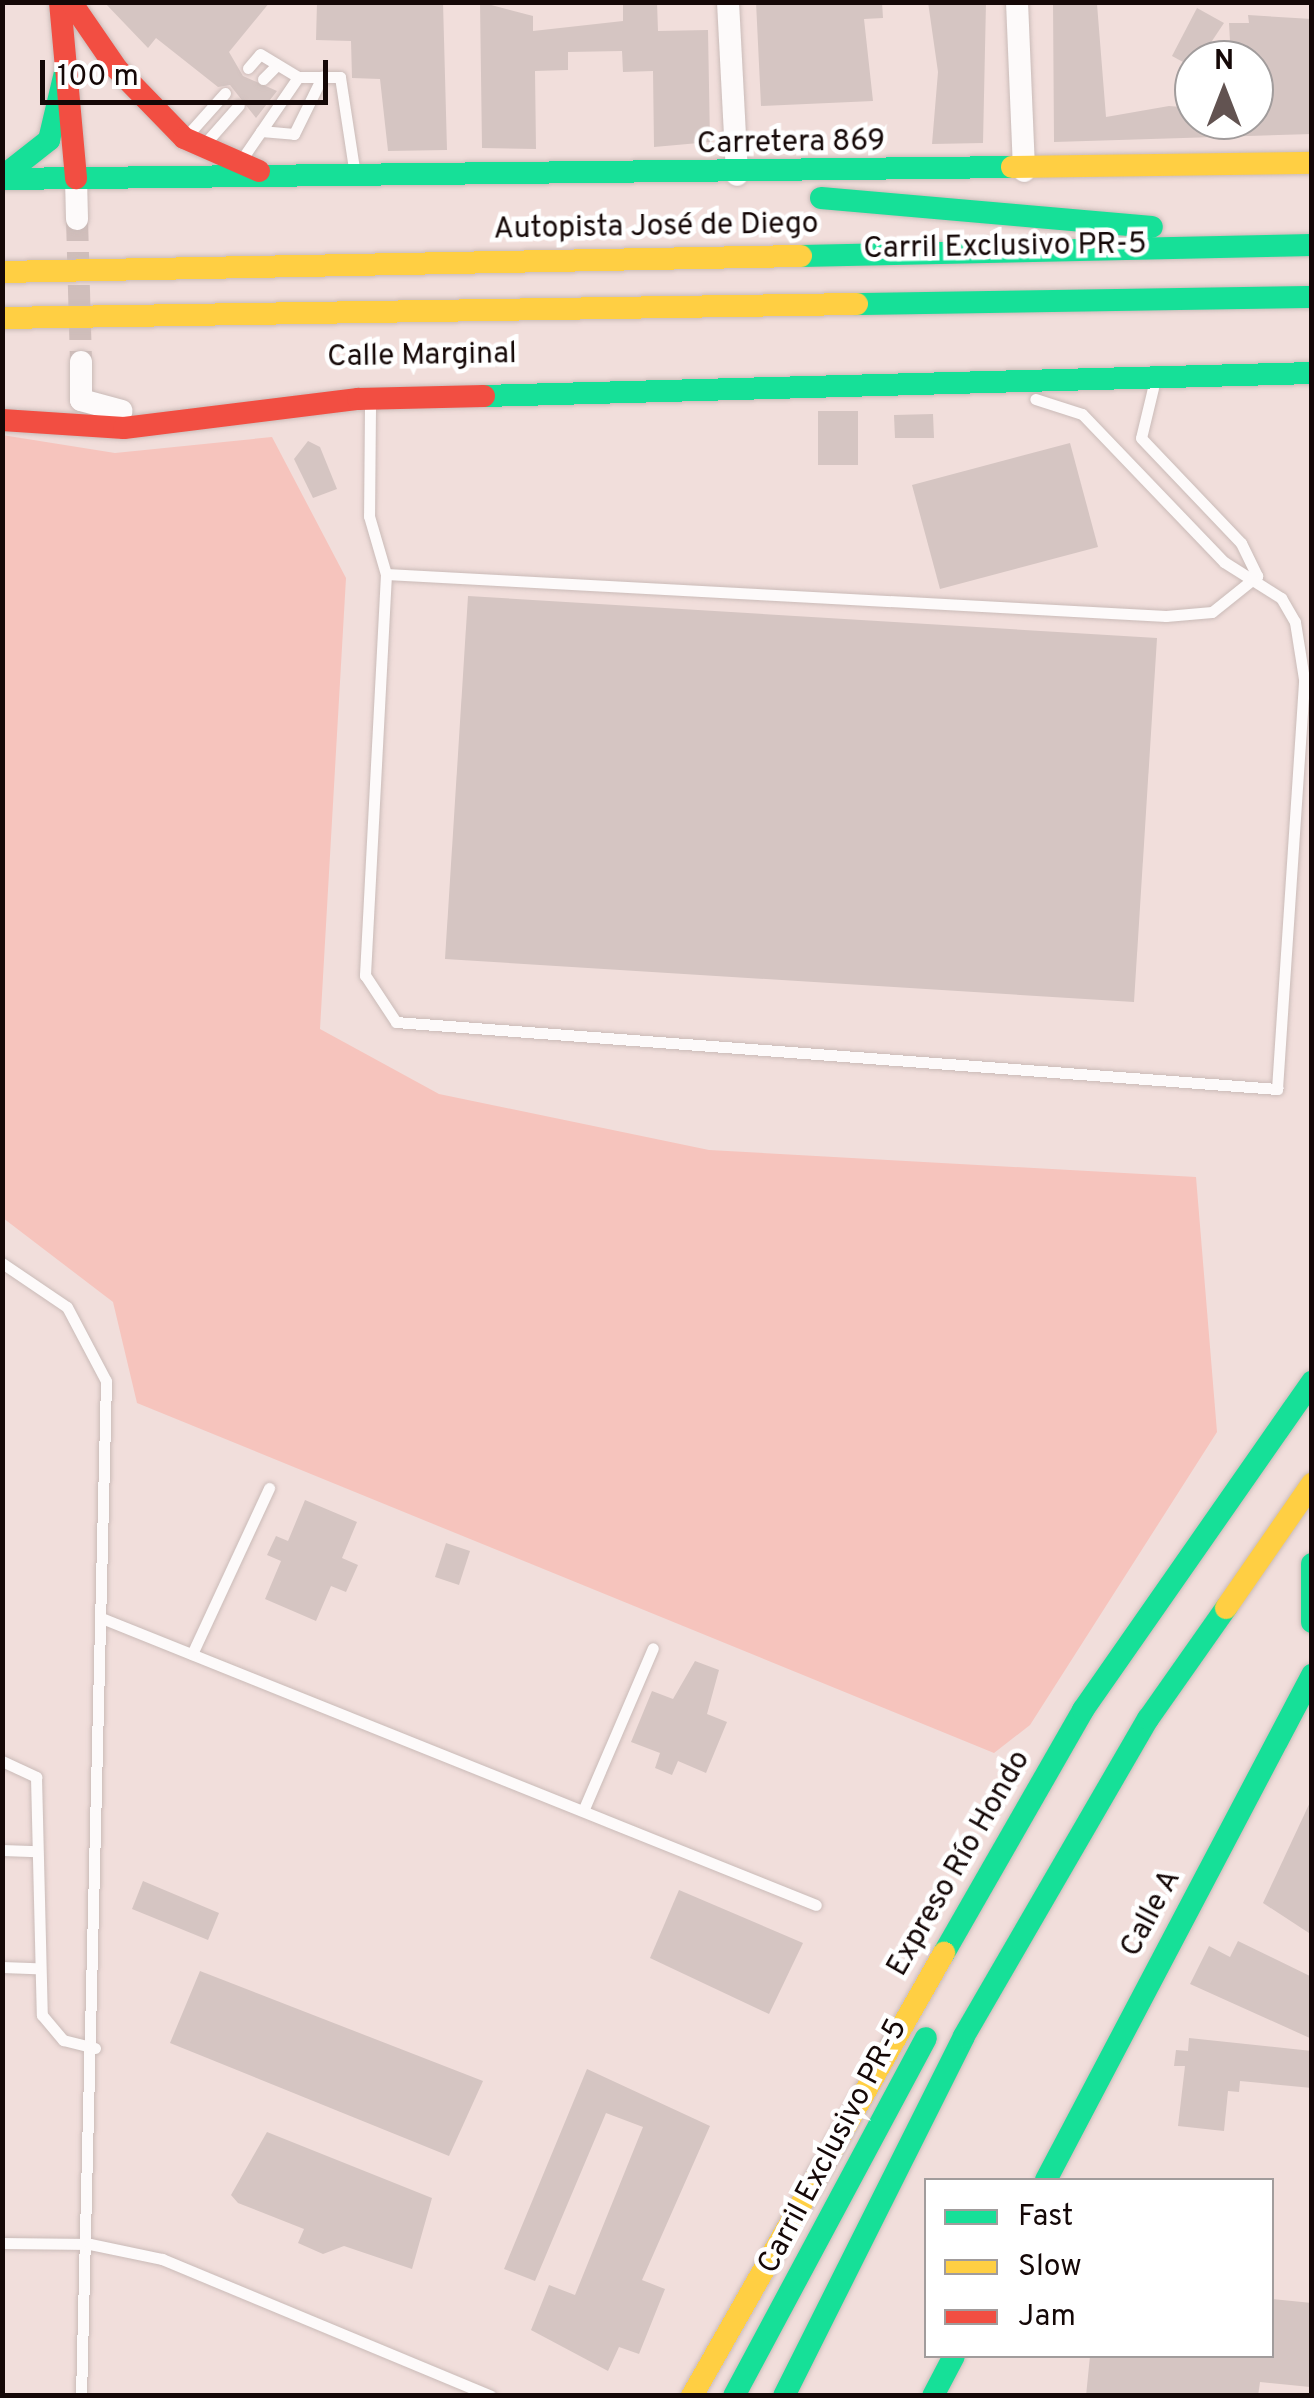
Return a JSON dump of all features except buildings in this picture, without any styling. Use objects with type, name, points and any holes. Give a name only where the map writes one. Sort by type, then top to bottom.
[{"type":"main road","points":[[60,2],[76,178]]},
{"type":"main road","points":[[70,2],[117,69],[194,142],[271,177]]},
{"type":"main road","points":[[2,178],[49,140],[66,68]]},
{"type":"main road","name":"Carretera 869","points":[[2,178],[737,175],[1312,163]]},
{"type":"main road","points":[[429,177],[534,190],[1071,216],[1274,244]]},
{"type":"main road","name":"Autopista José de Diego","points":[[2,272],[1312,244]]},
{"type":"main road","points":[[104,270],[277,291]]},
{"type":"main road","name":"Carril Exclusivo PR-5","points":[[277,291],[1244,274],[1312,293]]},
{"type":"main road","points":[[110,316],[277,291]]},
{"type":"main road","points":[[2,318],[1312,293]]},
{"type":"main road","name":"Calle Marginal","points":[[2,420],[80,426],[370,398],[769,384],[1312,373]]},
{"type":"main road","points":[[2,404],[80,400]]},
{"type":"main road","name":"Expreso Río Hondo","points":[[692,2396],[1083,1710],[1312,1382]]},
{"type":"main road","name":"Carril Exclusivo PR-5","points":[[734,2396],[1098,1734],[1312,1423]]},
{"type":"main road","points":[[788,2391],[984,2002],[1148,1719],[1312,1484]]},
{"type":"main road","points":[[1312,1564],[1312,1622]]},
{"type":"main road","name":"Calle A","points":[[1047,2178],[1312,1675]]},
{"type":"main road","points":[[933,2396],[953,2358]]},
{"type":"street","points":[[728,2],[737,175]]},
{"type":"street","points":[[1016,2],[1024,171]]},
{"type":"street","points":[[76,178],[77,219]]},
{"type":"street","points":[[80,362],[80,400]]},
{"type":"street","name":"Calle Marginal","points":[[80,400],[109,411],[372,384],[769,384]]},
{"type":"lane","points":[[248,68],[260,54],[274,68],[298,77],[340,78],[356,177]]},
{"type":"lane","points":[[263,79],[274,68]]},
{"type":"lane","points":[[240,163],[298,77]]},
{"type":"lane","points":[[261,131],[294,134],[322,77]]},
{"type":"lane","points":[[194,142],[225,93]]},
{"type":"lane","points":[[194,142],[239,104]]},
{"type":"lane","points":[[370,398],[369,516],[386,574],[366,975],[396,1022],[1276,1089],[1304,678],[1294,622],[1258,576],[1241,543],[1141,438],[1160,376]]},
{"type":"lane","points":[[868,382],[923,397],[1063,404],[1094,425],[1224,562],[1258,576]]},
{"type":"lane","points":[[386,574],[1166,616],[1212,612],[1258,576]]},
{"type":"lane","points":[[2,1263],[67,1307],[106,1382],[90,2244],[81,2396]]},
{"type":"lane","points":[[192,1654],[270,1488]]},
{"type":"lane","points":[[104,1619],[816,1905]]},
{"type":"lane","points":[[583,1810],[653,1648]]},
{"type":"lane","points":[[2,1761],[36,1777],[36,1968],[50,2029],[94,2048]]},
{"type":"lane","points":[[2,1850],[37,1851]]},
{"type":"lane","points":[[2,1967],[36,1968]]},
{"type":"lane","points":[[2,2243],[90,2244],[162,2260],[491,2396]]},
{"type":"shaded area","points":[[2,435],[115,453],[272,437],[346,578],[320,1029],[439,1094],[709,1150],[1196,1177],[1217,1432],[1030,1725],[994,1753],[137,1403],[113,1302],[3,1218]]},
{"type":"tunnel","points":[[77,219],[81,362]]},
{"type":"traffic: fast","points":[[2,177],[49,140],[66,68]]},
{"type":"traffic: fast","points":[[2,179],[1012,167]]},
{"type":"traffic: fast","points":[[821,198],[1152,227]]},
{"type":"traffic: fast","points":[[801,256],[1312,245]]},
{"type":"traffic: fast","points":[[857,304],[1312,297]]},
{"type":"traffic: fast","points":[[484,396],[1312,373]]},
{"type":"traffic: fast","points":[[944,1953],[1083,1710],[1312,1382]]},
{"type":"traffic: fast","points":[[1312,1564],[1312,1622]]},
{"type":"traffic: fast","points":[[784,2396],[964,2036],[1148,1719],[1226,1608]]},
{"type":"traffic: fast","points":[[1047,2178],[1312,1675]]},
{"type":"traffic: fast","points":[[734,2396],[926,2038]]},
{"type":"traffic: fast","points":[[933,2396],[953,2358]]},
{"type":"traffic: slow","points":[[1012,167],[1312,163]]},
{"type":"traffic: slow","points":[[2,272],[801,256]]},
{"type":"traffic: slow","points":[[2,318],[857,304]]},
{"type":"traffic: slow","points":[[1226,1608],[1312,1484]]},
{"type":"traffic: slow","points":[[692,2396],[944,1953]]},
{"type":"traffic: jam","points":[[60,2],[76,178]]},
{"type":"traffic: jam","points":[[71,2],[117,69],[184,138],[259,171]]},
{"type":"traffic: jam","points":[[2,420],[124,428],[358,399],[484,396]]}]
